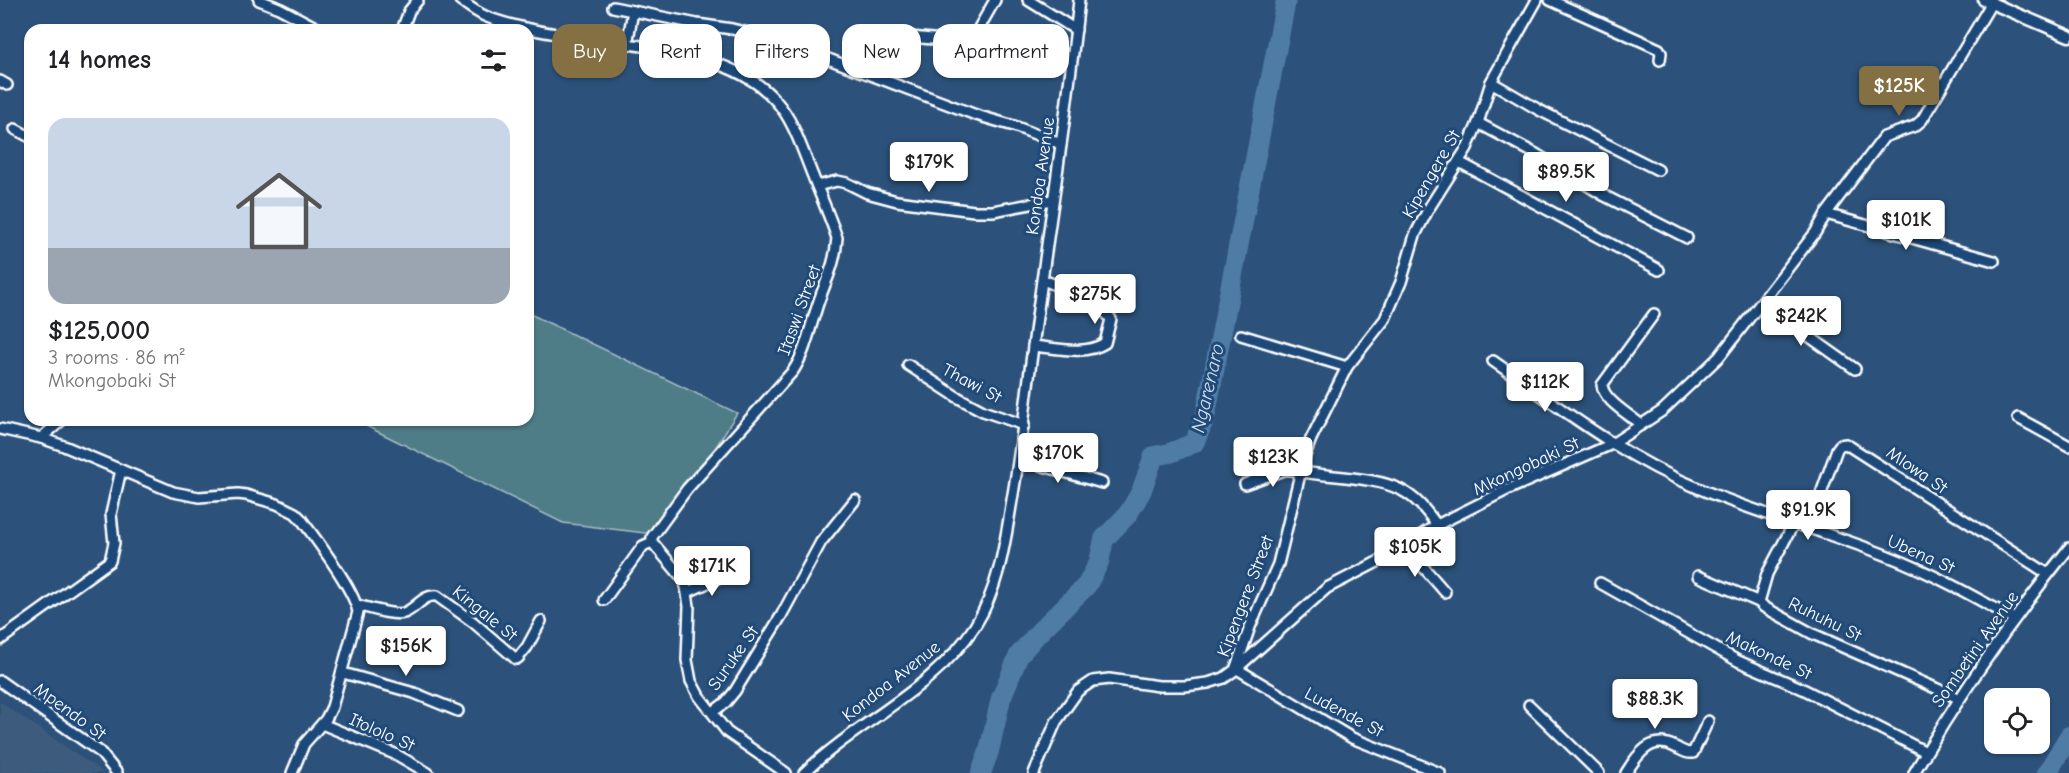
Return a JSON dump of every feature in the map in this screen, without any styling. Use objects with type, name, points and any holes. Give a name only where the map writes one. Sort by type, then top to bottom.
[{"type":"street","points":[[259,0],[310,24]]},
{"type":"street","points":[[404,24],[409,11],[418,0]]},
{"type":"street","name":"Itaswi Street","points":[[460,0],[484,16],[505,24]]},
{"type":"street","points":[[921,38],[966,42],[975,35],[995,0]]},
{"type":"street","points":[[1028,0],[1076,30]]},
{"type":"street","name":"Kondoa Avenue","points":[[804,773],[851,733],[936,672],[958,649],[986,606],[1004,551],[1019,459],[1079,0]]},
{"type":"street","name":"Kipengere St","points":[[1392,303],[1415,235],[1429,208],[1460,162],[1478,123],[1491,82],[1537,0]]},
{"type":"street","points":[[1550,0],[1659,48],[1660,60]]},
{"type":"street","points":[[1988,1],[2069,36]]},
{"type":"street","name":"Mkongobaki St","points":[[1236,670],[1327,588],[1405,546],[1437,525],[1528,480],[1612,444],[1662,411],[1719,357],[1815,233],[1826,214],[1884,137],[1915,126],[1922,120],[1988,1]]},
{"type":"street","points":[[613,7],[732,29],[781,41],[976,115],[1014,126],[1061,144]]},
{"type":"street","points":[[627,45],[633,11]]},
{"type":"street","name":"Itaswi Street","points":[[534,31],[552,34]]},
{"type":"street","name":"Itaswi Street","points":[[604,600],[643,546],[652,542],[652,537],[687,489],[801,360],[815,312],[836,257],[837,238],[792,123],[763,87],[720,63],[683,54],[627,45]]},
{"type":"street","points":[[1491,82],[1539,110],[1658,170]]},
{"type":"street","points":[[1478,123],[1536,154],[1613,200],[1687,238]]},
{"type":"street","points":[[15,129],[24,134]]},
{"type":"street","points":[[1460,162],[1659,270]]},
{"type":"street","points":[[817,186],[837,181],[889,199],[918,205],[974,211],[993,211],[1052,200]]},
{"type":"street","points":[[1826,214],[1994,261]]},
{"type":"street","points":[[1033,346],[1094,350],[1105,344],[1111,319],[1096,301],[1043,280]]},
{"type":"street","name":"Kipengere Street","points":[[1034,773],[1056,722],[1078,691],[1093,681],[1109,678],[1159,686],[1185,686],[1224,678],[1236,670],[1250,627],[1278,564],[1311,439],[1347,367],[1372,338],[1392,303]]},
{"type":"street","points":[[1762,303],[1855,369]]},
{"type":"street","points":[[1641,424],[1608,398],[1602,385],[1654,314]]},
{"type":"street","points":[[1241,335],[1347,367]]},
{"type":"street","name":"Ubena St","points":[[1493,361],[1612,444],[1697,488],[1889,556],[1947,582],[2014,619]]},
{"type":"street","name":"Thawi St","points":[[908,365],[983,411],[1024,425]]},
{"type":"street","points":[[2018,418],[2069,446]]},
{"type":"street","points":[[41,438],[55,426]]},
{"type":"street","points":[[0,429],[41,438],[83,453],[173,492],[199,497],[238,494],[264,499],[295,513],[307,526],[357,605],[357,618],[332,707],[322,724],[304,744],[292,773]]},
{"type":"street","name":"Mlowa St","points":[[1809,527],[1837,449],[1840,445],[1846,444],[2048,574]]},
{"type":"street","points":[[1019,459],[1102,483]]},
{"type":"street","points":[[0,640],[110,561],[114,543],[111,514],[122,470]]},
{"type":"street","points":[[1245,484],[1284,470],[1383,483],[1401,489],[1414,498],[1437,525]]},
{"type":"street","name":"Suruke St","points":[[712,712],[726,702],[735,691],[782,616],[821,542],[855,500]]},
{"type":"street","points":[[1759,602],[1767,574],[1794,523]]},
{"type":"street","points":[[652,542],[685,581],[688,592],[687,660],[691,681],[699,696],[727,732],[786,773]]},
{"type":"street","points":[[1405,546],[1445,592]]},
{"type":"street","name":"Sombetini Avenue","points":[[1914,773],[1959,698],[2014,619],[2069,548]]},
{"type":"street","points":[[688,592],[725,576]]},
{"type":"street","name":"Ruhuhu St","points":[[1698,576],[1759,602],[1813,634],[1959,698]]},
{"type":"street","name":"Makonde St","points":[[1599,583],[1738,661],[1803,689],[1926,752]]},
{"type":"street","name":"Kingale St","points":[[357,605],[401,614],[414,608],[427,597],[437,596],[473,622],[516,659],[527,647],[541,621]]},
{"type":"street","name":"Ludende St","points":[[1236,670],[1352,738],[1440,773]]},
{"type":"street","points":[[342,673],[414,693],[458,711]]},
{"type":"street","name":"Mpendo St","points":[[0,681],[100,752],[117,773]]},
{"type":"street","points":[[1529,705],[1599,773]]},
{"type":"street","points":[[1626,773],[1637,755],[1651,744],[1667,743],[1687,753],[1693,753],[1708,722]]},
{"type":"street","name":"Itololo St","points":[[322,724],[397,755],[428,773]]},
{"type":"shaded area","points":[[0,702],[104,773],[0,773]]},
{"type":"green space","points":[[534,316],[737,413],[661,535],[563,523],[366,426],[534,426]]},
{"type":"waterway","name":"Ngarenaro","points":[[981,773],[989,751],[1001,698],[1019,655],[1087,585],[1099,562],[1104,539],[1128,514],[1141,492],[1154,456],[1170,453],[1194,443],[1205,418],[1286,0]]},
{"type":"waterway","points":[[2047,773],[2069,736]]}]
